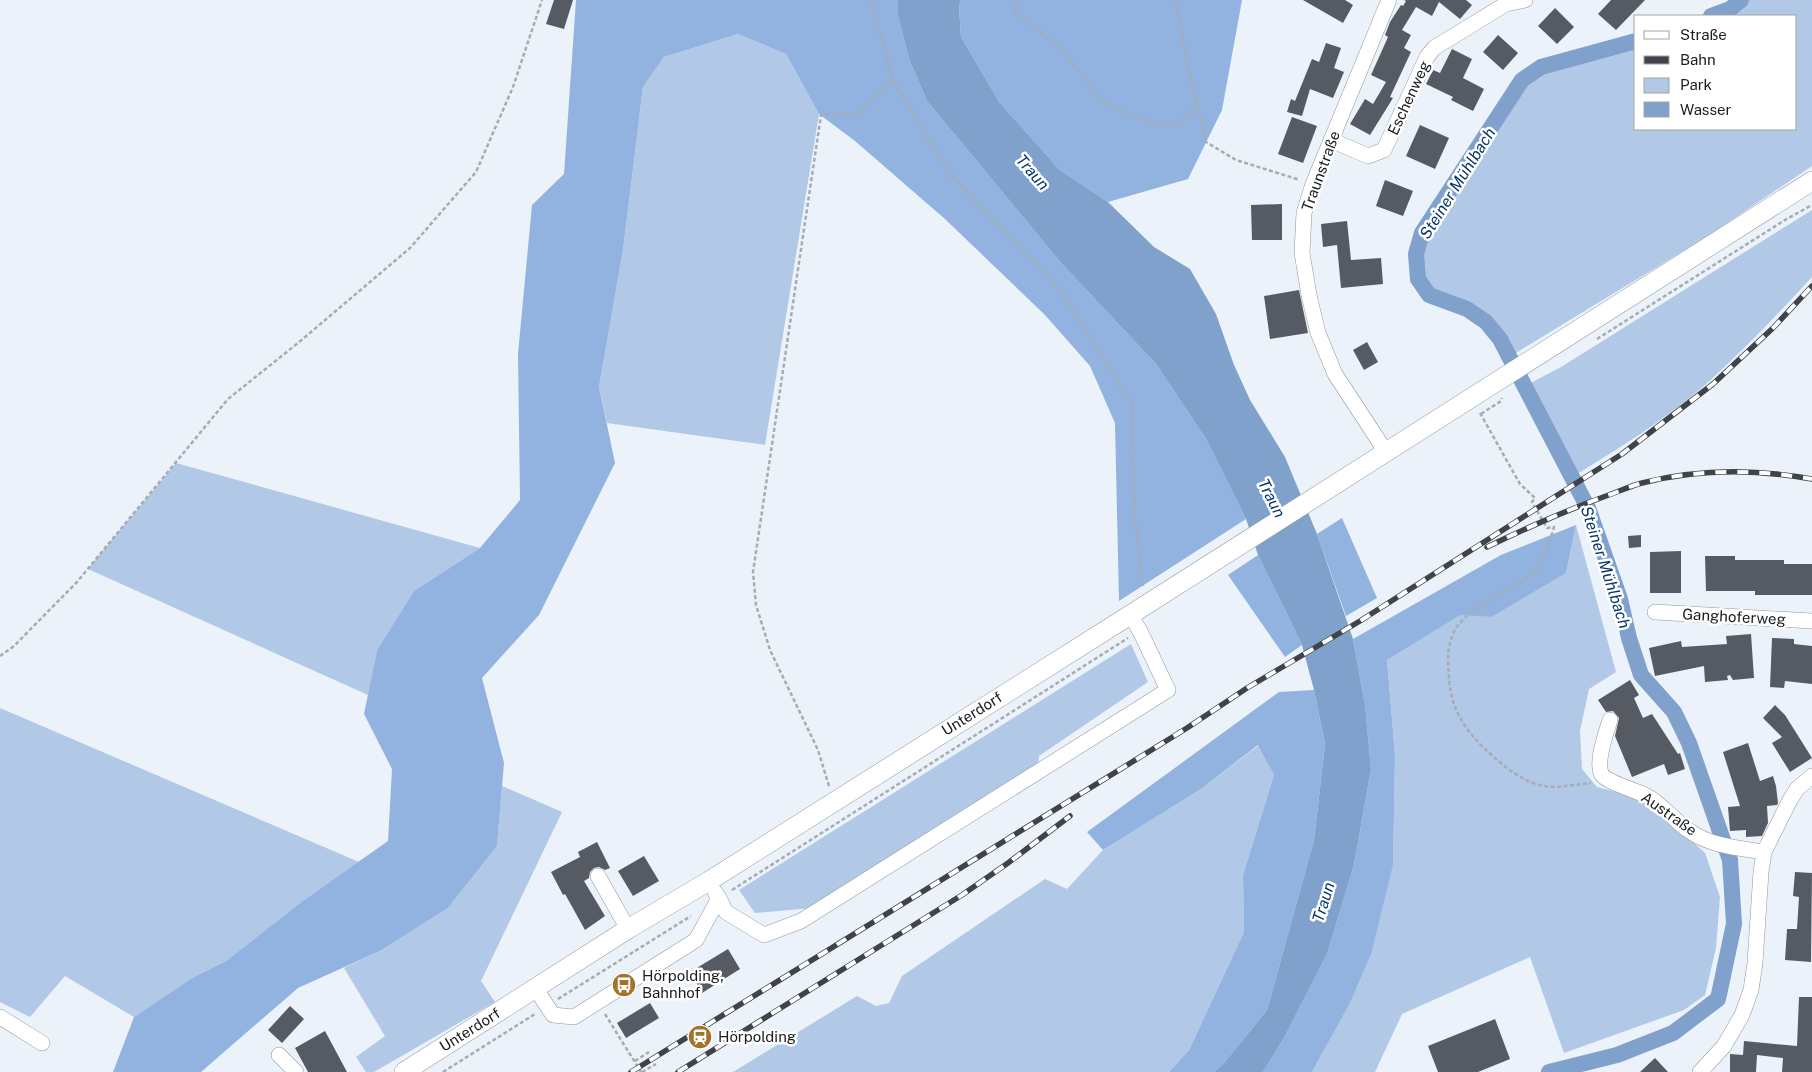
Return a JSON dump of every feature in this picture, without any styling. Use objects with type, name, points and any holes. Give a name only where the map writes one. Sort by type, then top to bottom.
[{"type":"main road","name":"Unterdorf","points":[[404,1072],[1236,548],[1812,181]]},
{"type":"street","name":"Traunstraße","points":[[1386,452],[1335,374],[1318,333],[1308,295],[1302,253],[1304,213],[1313,184],[1389,0]]},
{"type":"street","name":"Eschenweg","points":[[1330,140],[1368,156],[1384,150],[1427,57],[1434,48],[1508,2],[1525,0]]},
{"type":"street","points":[[709,881],[726,912],[764,935],[801,921],[1168,690],[1140,631],[1137,610]]},
{"type":"street","name":"Ganghoferweg","points":[[1655,612],[1812,621]]},
{"type":"street","points":[[1607,781],[1601,774],[1600,758],[1610,720]]},
{"type":"street","points":[[1700,1072],[1724,1046],[1742,1015],[1751,990],[1755,963],[1764,852],[1790,800],[1797,789],[1812,776]]},
{"type":"street","name":"Austraße","points":[[1607,781],[1649,797],[1690,831],[1719,846],[1764,852]]},
{"type":"street","points":[[598,876],[628,930]]},
{"type":"street","points":[[536,989],[553,1015],[574,1017],[696,940],[719,898]]},
{"type":"street","points":[[0,1016],[42,1043]]},
{"type":"street","points":[[279,1055],[296,1072]]},
{"type":"path","points":[[0,656],[14,646],[76,582],[228,398],[298,343],[410,248],[476,172],[513,87],[542,0]]},
{"type":"path","points":[[871,0],[893,81],[950,174],[1058,287],[1132,404],[1134,511],[1142,569],[1137,610]]},
{"type":"path","points":[[1019,0],[1014,12],[1061,48],[1101,101],[1157,125],[1181,124],[1197,102]]},
{"type":"path","points":[[1176,0],[1187,62],[1206,142],[1236,160],[1313,184]]},
{"type":"path","points":[[835,801],[818,750],[767,642],[756,605],[753,572],[821,115],[857,114],[893,81]]},
{"type":"path","points":[[1590,344],[1785,220],[1812,205]]},
{"type":"path","points":[[1480,414],[1520,484],[1535,498],[1532,502],[1547,528],[1554,527],[1547,552],[1533,573],[1462,620],[1451,638],[1448,655],[1449,686],[1456,709],[1471,736],[1493,756],[1526,780],[1541,786],[1556,787],[1607,781]]},
{"type":"path","points":[[719,898],[1140,631]]},
{"type":"path","points":[[443,1072],[694,914]]},
{"type":"path","points":[[598,1002],[642,1072],[656,1064]]},
{"type":"path","points":[[635,1061],[649,1052]]},
{"type":"green space","points":[[1735,0],[1812,0],[1812,166],[1711,234],[1506,359],[1498,344],[1473,316],[1434,302],[1417,288],[1409,248],[1522,75],[1634,39],[1634,130],[1797,130],[1797,15],[1702,15]]},
{"type":"green space","points":[[738,34],[786,54],[819,114],[765,445],[607,423],[599,387],[623,250],[643,87],[664,57]]},
{"type":"green space","points":[[1812,210],[1812,277],[1747,346],[1690,398],[1641,433],[1574,476],[1523,387],[1561,367]]},
{"type":"green space","points":[[176,463],[480,548],[414,591],[377,650],[368,695],[88,569]]},
{"type":"green space","points":[[1576,525],[1616,672],[1589,689],[1580,731],[1582,769],[1597,787],[1632,796],[1658,810],[1705,853],[1720,897],[1716,948],[1705,995],[1684,1010],[1564,1053],[1530,957],[1402,1014],[1375,1072],[1312,1072],[1348,1007],[1393,865],[1395,755],[1387,660],[1460,614],[1492,617],[1566,573]]},
{"type":"green space","points":[[1131,644],[1148,682],[1039,756],[1038,765],[812,908],[755,913],[739,890]]},
{"type":"green space","points":[[0,708],[359,862],[300,903],[226,961],[192,978],[134,1017],[65,976],[30,1017],[0,1002]]},
{"type":"green space","points":[[1259,745],[1274,775],[1243,875],[1244,932],[1189,1050],[1169,1072],[733,1072],[857,996],[876,1006],[889,1003],[902,976],[1045,879],[1067,889],[1103,850],[1201,789]]},
{"type":"green space","points":[[502,786],[562,812],[481,981],[495,1002],[374,1072],[366,1072],[356,1057],[385,1036],[344,968],[380,951],[448,908],[497,846]]},
{"type":"shaded area","points":[[576,0],[898,0],[898,16],[909,59],[927,101],[1061,263],[1156,364],[1206,439],[1246,519],[1119,601],[1115,423],[1090,366],[1045,315],[945,219],[855,141],[819,114],[786,54],[738,34],[664,57],[643,87],[623,250],[599,387],[615,463],[539,615],[482,678],[504,763],[497,846],[448,908],[380,951],[298,988],[201,1072],[113,1072],[134,1017],[192,978],[226,961],[300,903],[388,841],[392,769],[364,714],[377,650],[414,591],[480,548],[520,500],[518,354],[532,205],[564,174]]},
{"type":"shaded area","points":[[961,0],[1242,0],[1222,110],[1188,179],[1108,202],[1060,170],[1000,103],[961,37],[959,7]]},
{"type":"shaded area","points":[[1342,518],[1377,598],[1346,616],[1317,534]]},
{"type":"shaded area","points":[[1576,525],[1566,573],[1492,617],[1460,615],[1387,660],[1395,755],[1393,865],[1371,954],[1348,1007],[1312,1072],[1263,1072],[1284,1038],[1327,954],[1354,865],[1371,769],[1365,705],[1353,639],[1501,555]]},
{"type":"shaded area","points":[[1258,555],[1302,645],[1285,657],[1228,575]]},
{"type":"shaded area","points":[[1314,690],[1325,744],[1314,840],[1267,1010],[1224,1063],[1214,1072],[1169,1072],[1189,1050],[1244,932],[1243,875],[1274,775],[1258,745],[1201,789],[1103,850],[1087,832],[1279,692]]},
{"type":"water","name":"Traun","points":[[898,0],[961,0],[959,7],[961,37],[1000,103],[1060,170],[1108,202],[1154,247],[1190,269],[1216,314],[1234,365],[1250,400],[1285,457],[1317,534],[1353,639],[1365,705],[1371,769],[1354,865],[1327,954],[1284,1038],[1263,1072],[1214,1072],[1224,1063],[1267,1010],[1314,840],[1325,744],[1314,690],[1302,645],[1258,555],[1246,519],[1206,439],[1156,364],[1061,263],[927,101],[909,59],[898,16]]},
{"type":"building","points":[[554,0],[573,0],[564,29],[546,24]]},
{"type":"building","points":[[1303,0],[1345,0],[1353,5],[1343,23]]},
{"type":"building","points":[[1404,0],[1466,0],[1472,5],[1460,19],[1439,2],[1432,16],[1416,7],[1402,30],[1411,35],[1404,48],[1411,52],[1390,97],[1393,98],[1370,135],[1350,124],[1365,99],[1373,104],[1386,82],[1371,75],[1388,37],[1385,35],[1390,22],[1401,5],[1403,6],[1406,1]]},
{"type":"building","points":[[1611,0],[1645,0],[1616,30],[1598,14]]},
{"type":"building","points":[[1555,8],[1574,27],[1557,44],[1538,26]]},
{"type":"building","points":[[1498,35],[1518,53],[1503,70],[1483,52]]},
{"type":"building","points":[[1326,43],[1341,48],[1334,68],[1344,72],[1333,98],[1310,89],[1302,116],[1287,112],[1291,99],[1295,101],[1312,59],[1319,62]]},
{"type":"building","points":[[1452,49],[1472,59],[1463,78],[1484,89],[1473,111],[1451,100],[1453,97],[1426,84],[1433,70],[1440,73]]},
{"type":"building","points":[[1292,117],[1317,126],[1303,163],[1278,154]]},
{"type":"building","points":[[1420,125],[1449,138],[1435,169],[1406,156]]},
{"type":"building","points":[[1385,180],[1413,191],[1403,216],[1376,206]]},
{"type":"building","points":[[1282,204],[1282,240],[1252,240],[1251,205]]},
{"type":"building","points":[[1347,221],[1351,260],[1381,258],[1383,284],[1341,288],[1337,245],[1323,247],[1321,224]]},
{"type":"building","points":[[1299,290],[1308,333],[1270,339],[1264,296]]},
{"type":"building","points":[[1367,342],[1378,362],[1364,370],[1353,350]]},
{"type":"building","points":[[1641,535],[1641,547],[1629,548],[1628,536]]},
{"type":"building","points":[[1681,551],[1681,593],[1650,593],[1650,552]]},
{"type":"building","points":[[1705,556],[1735,556],[1735,560],[1784,560],[1784,564],[1812,564],[1812,595],[1755,595],[1755,591],[1706,591]]},
{"type":"building","points":[[1751,634],[1754,678],[1733,680],[1730,675],[1727,676],[1728,680],[1705,682],[1704,666],[1655,676],[1649,648],[1681,641],[1682,647],[1727,644],[1726,636]]},
{"type":"building","points":[[1772,638],[1794,639],[1794,644],[1812,646],[1812,684],[1785,681],[1784,688],[1770,687]]},
{"type":"building","points":[[1630,680],[1639,695],[1634,698],[1643,718],[1652,714],[1678,754],[1680,753],[1685,769],[1668,775],[1664,764],[1632,777],[1615,736],[1619,718],[1613,711],[1606,712],[1598,700]]},
{"type":"building","points":[[1775,705],[1785,715],[1812,758],[1790,772],[1772,743],[1782,737],[1763,718]]},
{"type":"building","points":[[1748,743],[1760,781],[1773,776],[1776,786],[1778,803],[1777,805],[1767,806],[1768,823],[1762,836],[1746,837],[1746,830],[1730,831],[1728,807],[1740,806],[1723,752]]},
{"type":"building","points":[[597,842],[610,868],[605,870],[599,867],[594,868],[590,872],[589,878],[584,881],[605,916],[585,930],[551,872],[580,857],[578,852]]},
{"type":"building","points":[[644,856],[659,881],[633,896],[618,871]]},
{"type":"building","points":[[1795,872],[1812,873],[1811,962],[1785,960],[1787,929],[1797,929],[1799,897],[1793,896]]},
{"type":"building","points":[[728,949],[740,969],[702,993],[690,972]]},
{"type":"building","points":[[1799,997],[1812,997],[1812,1072],[1782,1072],[1783,1058],[1757,1055],[1756,1072],[1730,1072],[1730,1054],[1743,1055],[1744,1041],[1797,1046]]},
{"type":"building","points":[[650,1003],[659,1018],[626,1038],[617,1023]]},
{"type":"building","points":[[290,1006],[304,1019],[282,1043],[268,1030]]},
{"type":"building","points":[[1495,1019],[1510,1059],[1478,1072],[1438,1072],[1428,1046]]},
{"type":"building","points":[[325,1031],[347,1072],[308,1072],[295,1048]]},
{"type":"building","points":[[1655,1058],[1668,1072],[1640,1072]]},
{"type":"waterway","name":"Steiner Mühlbach","points":[[1714,15],[1730,9],[1741,0]]},
{"type":"waterway","name":"Steiner Mühlbach","points":[[1549,1072],[1617,1055],[1673,1033],[1718,999],[1734,924],[1730,860],[1689,743],[1674,712],[1641,675],[1629,638],[1620,599],[1588,508],[1500,339],[1486,322],[1467,309],[1429,295],[1418,279],[1416,254],[1422,233],[1522,80],[1541,67],[1634,42]]},
{"type":"railway","points":[[631,1072],[1187,728],[1247,688],[1360,621],[1622,454],[1713,384],[1773,328],[1812,286]]},
{"type":"railway","points":[[1487,547],[1591,502],[1638,484],[1663,478],[1705,473],[1748,472],[1812,479]]},
{"type":"railway","points":[[678,1072],[962,895],[1070,816]]},
{"type":"place","name":"Hörpolding, Bahnhof","points":[[624,985]]},
{"type":"place","name":"Hörpolding","points":[[700,1037]]}]
